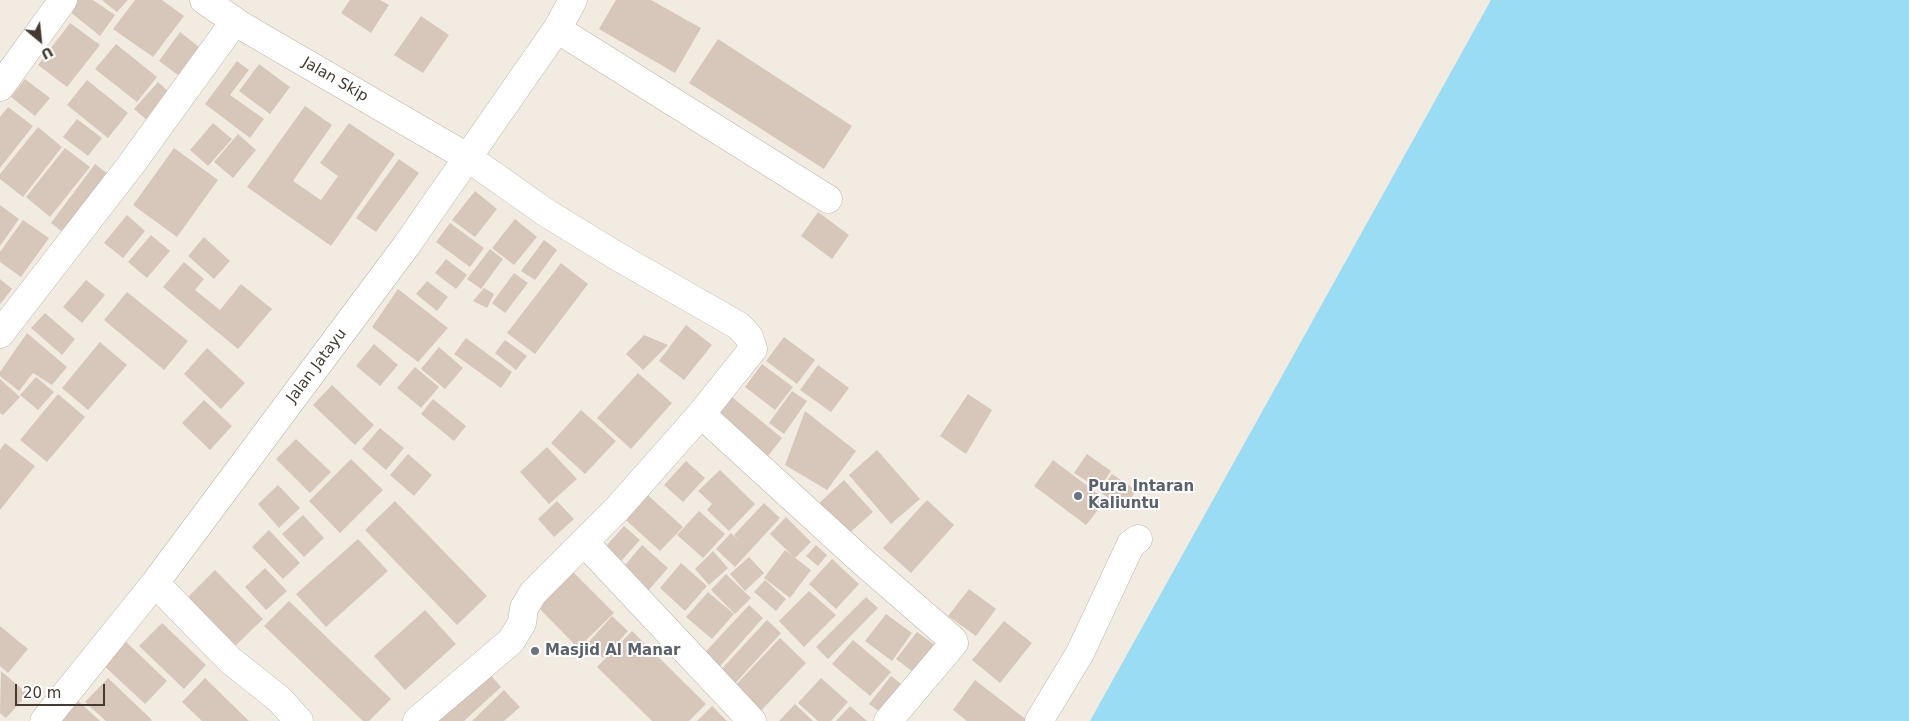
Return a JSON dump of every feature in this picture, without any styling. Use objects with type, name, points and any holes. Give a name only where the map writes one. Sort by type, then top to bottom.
[{"type":"street","points":[[0,87],[63,0]]},
{"type":"street","name":"Jalan Skip","points":[[204,0],[467,157],[545,212],[739,326],[748,336],[753,349],[701,414]]},
{"type":"street","name":"Jalan Jatayu","points":[[44,721],[155,583],[406,246],[557,29],[573,0]]},
{"type":"street","points":[[0,334],[130,166],[235,20]]},
{"type":"street","points":[[557,29],[828,199]]},
{"type":"street","points":[[423,719],[511,641],[522,623],[528,600],[618,508],[701,414],[862,561],[953,640],[954,643],[888,721]]},
{"type":"street","points":[[1040,721],[1080,653],[1131,544],[1138,539]]},
{"type":"street","points":[[585,542],[752,721]]},
{"type":"street","points":[[155,583],[230,660],[279,699],[300,721]]},
{"type":"water","points":[[1491,0],[1909,0],[1909,721],[1090,721]]},
{"type":"building","points":[[77,0],[93,0],[115,15],[100,36],[69,11]]},
{"type":"building","points":[[102,0],[128,0],[117,12]]},
{"type":"building","points":[[135,0],[162,0],[184,16],[153,57],[113,29]]},
{"type":"building","points":[[350,0],[380,0],[389,5],[371,33],[341,13]]},
{"type":"building","points":[[616,0],[651,0],[701,28],[675,73],[599,29]]},
{"type":"building","points":[[421,16],[449,35],[423,73],[394,55]]},
{"type":"building","points":[[70,23],[100,45],[67,87],[38,65]]},
{"type":"building","points":[[180,32],[199,47],[178,75],[159,61]]},
{"type":"building","points":[[718,39],[852,126],[824,169],[689,83]]},
{"type":"building","points":[[116,44],[157,77],[137,102],[95,69]]},
{"type":"building","points":[[237,61],[249,70],[230,95],[264,119],[250,138],[205,104]]},
{"type":"building","points":[[259,64],[290,87],[270,114],[239,91]]},
{"type":"building","points":[[25,79],[50,98],[35,116],[11,97]]},
{"type":"building","points":[[87,80],[128,113],[108,138],[67,105]]},
{"type":"building","points":[[158,82],[176,98],[153,125],[134,109]]},
{"type":"building","points":[[305,106],[332,125],[293,181],[321,200],[338,176],[320,163],[349,123],[395,154],[331,246],[247,187]]},
{"type":"building","points":[[8,107],[33,126],[0,168],[0,117]]},
{"type":"building","points":[[77,119],[102,138],[88,156],[63,137]]},
{"type":"building","points":[[213,123],[232,139],[208,166],[190,150]]},
{"type":"building","points":[[38,127],[62,147],[23,197],[0,179],[0,174]]},
{"type":"building","points":[[238,134],[256,150],[233,178],[214,162]]},
{"type":"building","points":[[65,148],[90,167],[50,217],[26,197]]},
{"type":"building","points":[[174,148],[218,180],[177,237],[133,205]]},
{"type":"building","points":[[399,159],[419,173],[376,232],[356,218]]},
{"type":"building","points":[[95,164],[108,174],[64,233],[51,223]]},
{"type":"building","points":[[475,191],[497,209],[475,237],[452,220]]},
{"type":"building","points":[[0,205],[19,219],[0,246]]},
{"type":"building","points":[[818,212],[849,235],[832,259],[801,236]]},
{"type":"building","points":[[127,215],[145,231],[123,258],[104,243]]},
{"type":"building","points":[[515,219],[537,237],[514,265],[492,248]]},
{"type":"building","points":[[23,220],[49,238],[21,277],[0,262],[0,252]]},
{"type":"building","points":[[450,223],[484,248],[470,267],[436,242]]},
{"type":"building","points":[[151,235],[170,251],[147,278],[128,262]]},
{"type":"building","points":[[204,237],[230,261],[214,279],[188,256]]},
{"type":"building","points":[[544,240],[557,250],[535,280],[521,271]]},
{"type":"building","points":[[490,249],[503,259],[481,289],[467,279]]},
{"type":"building","points":[[446,259],[467,275],[456,289],[435,273]]},
{"type":"building","points":[[184,262],[204,279],[195,290],[220,310],[241,284],[272,309],[238,349],[163,287]]},
{"type":"building","points":[[561,263],[588,284],[535,354],[507,333]]},
{"type":"building","points":[[514,273],[528,283],[505,313],[492,303]]},
{"type":"building","points":[[0,279],[12,289],[0,304]]},
{"type":"building","points":[[86,280],[105,295],[82,323],[63,307]]},
{"type":"building","points":[[427,281],[448,297],[437,311],[416,294]]},
{"type":"building","points":[[484,288],[494,294],[487,308],[473,301]]},
{"type":"building","points":[[398,289],[448,328],[418,362],[372,327]]},
{"type":"building","points":[[127,292],[188,341],[164,370],[104,320]]},
{"type":"building","points":[[45,313],[75,339],[62,355],[31,328]]},
{"type":"building","points":[[686,325],[712,345],[684,380],[659,361]]},
{"type":"building","points":[[27,333],[67,367],[52,385],[33,373],[19,391],[0,376],[0,372]]},
{"type":"building","points":[[644,335],[668,345],[643,370],[626,354]]},
{"type":"building","points":[[784,337],[815,360],[797,384],[766,361]]},
{"type":"building","points":[[466,338],[512,372],[501,388],[454,354]]},
{"type":"building","points":[[505,340],[527,356],[516,370],[495,353]]},
{"type":"building","points":[[100,342],[127,365],[88,410],[62,388]]},
{"type":"building","points":[[374,344],[398,365],[380,386],[356,366]]},
{"type":"building","points":[[439,347],[463,368],[445,389],[421,369]]},
{"type":"building","points":[[207,348],[245,383],[221,409],[184,374]]},
{"type":"building","points":[[762,364],[793,387],[775,410],[745,387]]},
{"type":"building","points":[[818,365],[849,388],[831,412],[800,390]]},
{"type":"building","points":[[415,367],[439,387],[421,408],[397,388]]},
{"type":"building","points":[[638,373],[672,403],[631,449],[597,418]]},
{"type":"building","points":[[36,377],[54,392],[38,410],[20,395]]},
{"type":"building","points":[[0,379],[20,397],[3,415],[0,413]]},
{"type":"building","points":[[332,385],[374,425],[355,445],[313,405]]},
{"type":"building","points":[[792,391],[807,401],[784,434],[769,423]]},
{"type":"building","points":[[58,394],[85,417],[47,462],[20,440]]},
{"type":"building","points":[[968,394],[992,410],[966,454],[940,436]]},
{"type":"building","points":[[732,397],[782,438],[765,460],[714,419]]},
{"type":"building","points":[[433,399],[466,426],[454,441],[421,414]]},
{"type":"building","points":[[204,400],[232,426],[210,450],[182,423]]},
{"type":"building","points":[[581,410],[616,441],[585,474],[551,443]]},
{"type":"building","points":[[805,411],[856,451],[827,490],[785,465]]},
{"type":"building","points":[[380,428],[404,448],[386,470],[362,449]]},
{"type":"building","points":[[296,439],[331,472],[310,493],[276,459]]},
{"type":"building","points":[[5,443],[35,466],[0,510],[0,450]]},
{"type":"building","points":[[547,447],[577,479],[549,504],[520,472]]},
{"type":"building","points":[[877,450],[920,499],[891,524],[849,475]]},
{"type":"building","points":[[408,454],[432,475],[414,496],[390,475]]},
{"type":"building","points":[[1087,454],[1111,471],[1099,489],[1074,473]]},
{"type":"building","points":[[351,459],[383,490],[340,533],[309,501]]},
{"type":"building","points":[[1053,460],[1106,500],[1086,525],[1034,486]]},
{"type":"building","points":[[686,461],[705,478],[683,502],[664,485]]},
{"type":"building","points":[[720,470],[755,504],[729,531],[707,510],[712,504],[698,491]]},
{"type":"building","points":[[1112,474],[1136,490],[1124,509],[1100,492]]},
{"type":"building","points":[[844,480],[873,512],[845,537],[817,505]]},
{"type":"building","points":[[278,485],[300,508],[279,528],[258,504]]},
{"type":"building","points":[[640,488],[683,527],[660,551],[617,512]]},
{"type":"building","points":[[927,500],[954,525],[911,573],[883,548]]},
{"type":"building","points":[[395,501],[487,596],[457,625],[365,530]]},
{"type":"building","points":[[557,501],[574,519],[554,537],[538,519]]},
{"type":"building","points":[[764,503],[780,518],[735,567],[716,549],[731,533],[739,541],[734,535]]},
{"type":"building","points":[[699,511],[725,534],[703,558],[677,535]]},
{"type":"building","points":[[303,515],[324,538],[304,557],[282,534]]},
{"type":"building","points":[[786,517],[811,542],[795,558],[770,534]]},
{"type":"building","points":[[624,526],[640,540],[615,568],[599,554]]},
{"type":"building","points":[[269,530],[300,563],[283,579],[252,547]]},
{"type":"building","points":[[358,539],[388,571],[326,627],[296,594]]},
{"type":"building","points":[[642,545],[668,568],[647,592],[621,570]]},
{"type":"building","points":[[816,545],[827,555],[818,566],[806,556]]},
{"type":"building","points":[[785,550],[811,570],[790,598],[764,578]]},
{"type":"building","points":[[713,551],[728,568],[709,585],[695,569]]},
{"type":"building","points":[[749,557],[764,573],[745,591],[730,574]]},
{"type":"building","points":[[832,559],[859,584],[836,609],[809,584]]},
{"type":"building","points":[[681,563],[707,586],[685,611],[660,588]]},
{"type":"building","points":[[568,567],[614,613],[578,648],[533,602]]},
{"type":"building","points":[[265,568],[287,591],[266,610],[245,587]]},
{"type":"building","points":[[215,570],[263,619],[230,651],[182,603]]},
{"type":"building","points":[[726,574],[751,598],[735,614],[711,590]]},
{"type":"building","points":[[765,580],[786,599],[776,611],[754,592]]},
{"type":"building","points":[[969,589],[996,609],[976,636],[948,616]]},
{"type":"building","points":[[809,591],[836,615],[804,647],[779,621]]},
{"type":"building","points":[[708,592],[734,614],[712,639],[686,617]]},
{"type":"building","points":[[866,597],[878,608],[828,659],[816,647]]},
{"type":"building","points":[[289,601],[391,699],[369,721],[363,721],[264,626]]},
{"type":"building","points":[[749,605],[763,618],[713,674],[698,660]]},
{"type":"building","points":[[425,610],[456,644],[405,690],[374,656]]},
{"type":"building","points":[[886,614],[912,633],[892,661],[865,641]]},
{"type":"building","points":[[612,616],[628,631],[603,658],[587,644]]},
{"type":"building","points":[[767,620],[781,633],[731,688],[716,675]]},
{"type":"building","points":[[1004,621],[1032,643],[1000,683],[972,660]]},
{"type":"building","points":[[162,623],[206,665],[184,689],[139,646]]},
{"type":"building","points":[[0,626],[28,649],[8,673],[0,666]]},
{"type":"building","points":[[632,631],[706,704],[689,721],[652,721],[597,667]]},
{"type":"building","points":[[917,632],[943,651],[922,679],[896,659]]},
{"type":"building","points":[[780,638],[806,663],[757,715],[731,690]]},
{"type":"building","points":[[123,639],[167,681],[145,704],[100,662]]},
{"type":"building","points":[[853,640],[891,672],[870,696],[832,664]]},
{"type":"building","points":[[486,670],[501,687],[464,721],[437,721]]},
{"type":"building","points":[[1,671],[28,694],[6,718],[0,713]]},
{"type":"building","points":[[891,676],[909,690],[887,717],[869,704]]},
{"type":"building","points":[[108,678],[152,720],[106,721],[85,702]]},
{"type":"building","points":[[205,678],[249,721],[202,721],[182,702]]},
{"type":"building","points":[[821,678],[848,702],[831,721],[818,721],[798,703]]},
{"type":"building","points":[[975,680],[1028,721],[967,721],[953,710]]},
{"type":"building","points":[[504,690],[520,707],[504,721],[472,721]]},
{"type":"building","points":[[76,699],[100,721],[55,721]]},
{"type":"building","points":[[795,704],[813,721],[779,721]]},
{"type":"building","points":[[712,706],[727,721],[697,721]]},
{"type":"building","points":[[850,706],[867,721],[836,721]]},
{"type":"place","name":"Pura Intaran Kaliuntu","points":[[1078,496]]},
{"type":"place","name":"Masjid Al Manar","points":[[535,651]]}]
